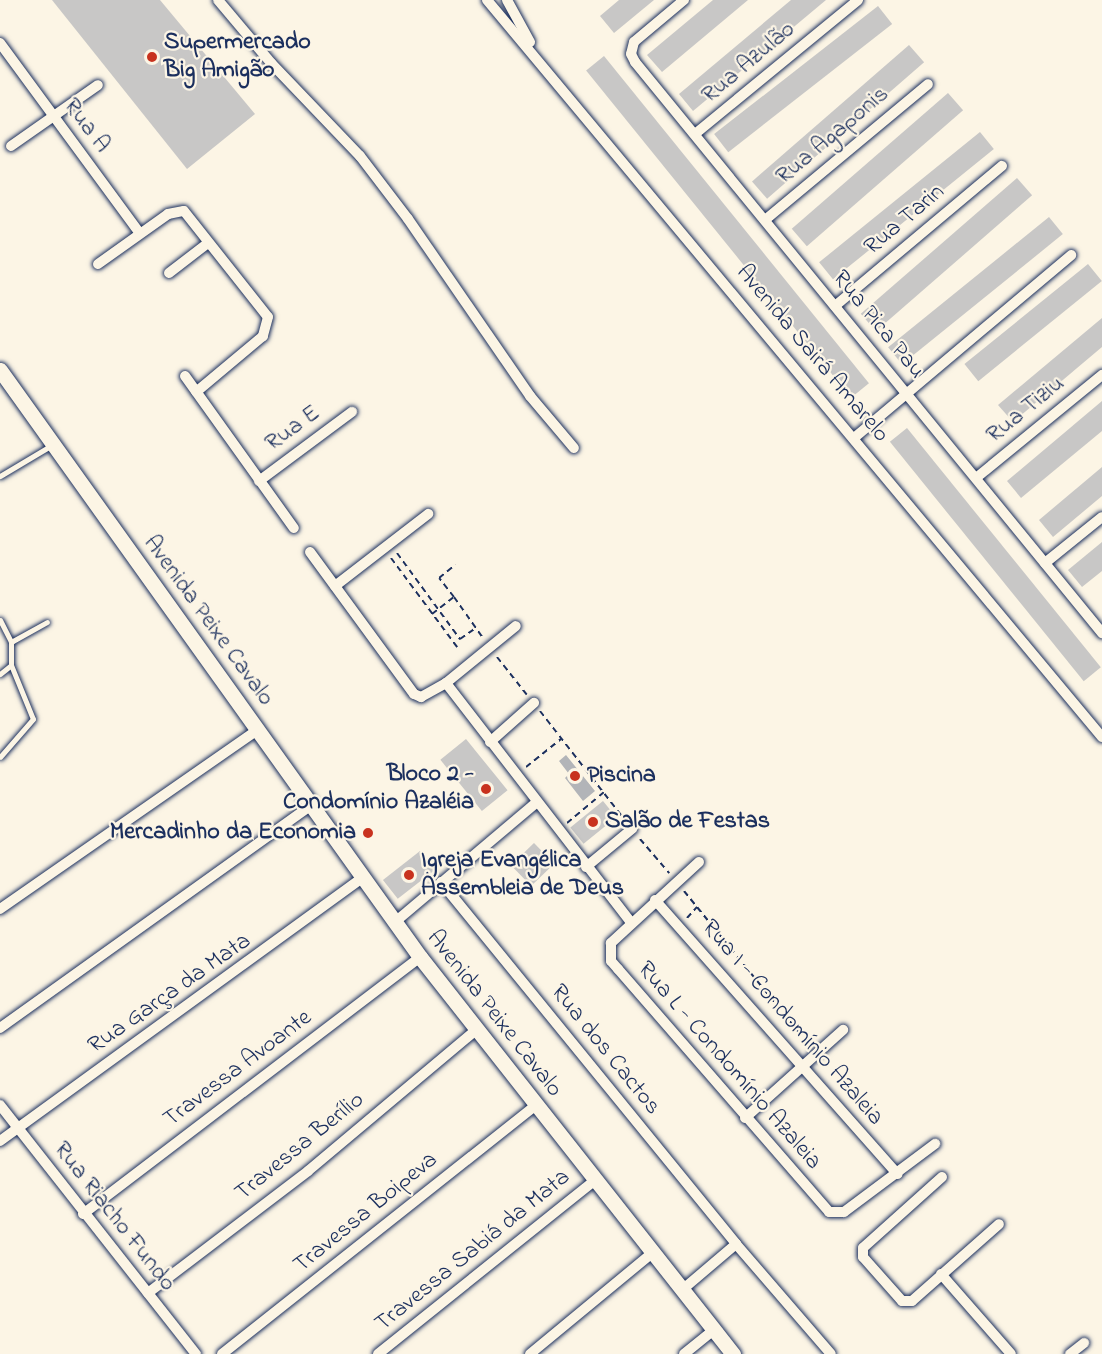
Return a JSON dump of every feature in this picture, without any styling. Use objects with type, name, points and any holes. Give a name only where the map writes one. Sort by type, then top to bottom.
[{"type":"street","points":[[218,0],[271,63],[360,156],[408,219],[530,396],[574,448]]},
{"type":"street","name":"Avenida Sairá Amarelo","points":[[487,0],[542,63],[1102,737]]},
{"type":"street","points":[[507,0],[542,63]]},
{"type":"street","name":"Rua Pica Pau","points":[[684,0],[634,42],[631,54],[635,62],[1102,633]]},
{"type":"street","name":"Rua Azulão","points":[[695,135],[858,0]]},
{"type":"street","name":"Rua A","points":[[0,44],[139,232]]},
{"type":"street","name":"Rua Agaponis","points":[[765,220],[928,84]]},
{"type":"street","points":[[11,146],[98,85]]},
{"type":"street","name":"Rua Tarin","points":[[835,306],[1002,166]]},
{"type":"street","points":[[98,264],[139,232],[173,211],[184,211],[268,317],[269,325],[263,336],[196,392]]},
{"type":"street","points":[[169,273],[208,243]]},
{"type":"street","points":[[854,438],[1071,255]]},
{"type":"street","name":"Avenida Peixe Cavalo","points":[[0,370],[420,957],[733,1354]]},
{"type":"street","name":"Rua Tiziu","points":[[976,478],[1102,375]]},
{"type":"street","points":[[184,376],[294,528]]},
{"type":"street","name":"Rua E","points":[[259,481],[352,412]]},
{"type":"street","points":[[336,586],[428,514]]},
{"type":"street","points":[[1045,563],[1102,517]]},
{"type":"street","points":[[310,552],[414,694],[421,697],[446,683],[516,626]]},
{"type":"street","points":[[446,683],[536,803],[631,922],[699,862]]},
{"type":"street","points":[[490,742],[534,703]]},
{"type":"street","points":[[0,909],[259,729]]},
{"type":"street","points":[[395,922],[536,803]]},
{"type":"street","points":[[0,1028],[312,805]]},
{"type":"street","points":[[586,867],[632,830]]},
{"type":"street","name":"Rua Garça da Mata","points":[[0,1141],[258,958],[363,878]]},
{"type":"street","name":"Rua dos Cactos","points":[[441,882],[736,1244],[831,1354]]},
{"type":"street","name":"Rua I - Condomínio Azaleia","points":[[655,900],[897,1174]]},
{"type":"street","name":"Rua L - Condomínio Azaleia","points":[[631,922],[610,943],[612,961],[828,1212],[844,1212],[897,1174]]},
{"type":"street","name":"Travessa Avoante","points":[[83,1214],[420,957]]},
{"type":"street","name":"Travessa Berílio","points":[[147,1293],[308,1171],[476,1030]]},
{"type":"street","points":[[745,1118],[843,1030]]},
{"type":"street","name":"Rua Riacho Fundo","points":[[0,1105],[83,1214],[196,1354]]},
{"type":"street","name":"Travessa Boipeva","points":[[222,1354],[536,1105]]},
{"type":"street","points":[[897,1174],[935,1144]]},
{"type":"street","points":[[942,1177],[870,1239],[861,1253],[907,1303],[999,1224]]},
{"type":"street","name":"Travessa Sabiá da Mata","points":[[378,1354],[594,1180]]},
{"type":"street","points":[[682,1290],[736,1244]]},
{"type":"street","points":[[530,1354],[652,1253]]},
{"type":"street","points":[[941,1274],[1011,1354]]},
{"type":"street","points":[[684,1354],[714,1330]]},
{"type":"street","points":[[1070,1354],[1084,1343]]},
{"type":"lane","points":[[0,476],[53,444]]},
{"type":"lane","points":[[0,620],[11,642],[11,665],[33,719],[0,757]]},
{"type":"lane","points":[[11,642],[47,622]]},
{"type":"lane","points":[[0,674],[11,665]]},
{"type":"path","points":[[457,647],[391,557],[397,552],[459,639],[476,628]]},
{"type":"path","points":[[455,565],[439,578],[490,648],[632,830],[698,906],[801,1035]]},
{"type":"path","points":[[432,614],[454,597]]},
{"type":"path","points":[[516,776],[561,739]]},
{"type":"path","points":[[558,831],[604,792]]},
{"type":"path","points":[[678,927],[698,906]]},
{"type":"shaded area","name":"Piscina","points":[[566,755],[595,791],[583,801],[565,778],[569,774],[559,761]]},
{"type":"building","name":"Supermercado Big Amigão","points":[[52,0],[160,0],[255,114],[187,169]]},
{"type":"building","points":[[619,0],[654,0],[614,33],[600,16]]},
{"type":"building","points":[[713,0],[748,0],[662,72],[647,55]]},
{"type":"building","points":[[791,0],[826,0],[693,111],[679,94]]},
{"type":"building","points":[[878,6],[892,24],[728,152],[714,134]]},
{"type":"building","points":[[909,45],[924,62],[767,199],[752,181]]},
{"type":"building","points":[[604,56],[869,383],[851,398],[586,70]]},
{"type":"building","points":[[948,93],[963,110],[807,246],[792,229]]},
{"type":"building","points":[[980,132],[994,149],[833,279],[819,262]]},
{"type":"building","points":[[1017,178],[1032,195],[876,331],[861,314]]},
{"type":"building","points":[[1049,217],[1063,234],[902,364],[888,347]]},
{"type":"building","points":[[1088,264],[1102,281],[978,381],[964,364]]},
{"type":"building","points":[[1102,318],[1102,347],[1013,422],[998,405]]},
{"type":"building","points":[[1102,401],[1102,431],[1021,498],[1007,481]]},
{"type":"building","points":[[907,428],[1101,667],[1084,681],[890,442]]},
{"type":"building","points":[[1102,467],[1102,496],[1053,537],[1039,520]]},
{"type":"building","points":[[1102,542],[1102,571],[1082,587],[1068,570]]},
{"type":"building","points":[[466,739],[508,790],[482,811],[440,760]]},
{"type":"building","name":"Salão de Festas","points":[[603,801],[616,817],[584,844],[570,827]]},
{"type":"building","points":[[534,843],[554,864],[531,886],[511,865]]},
{"type":"building","name":"Igreja Evangélica Assembleia de Deus","points":[[420,851],[435,870],[398,899],[383,880]]},
{"type":"place","name":"Supermercado Big Amigão","points":[[152,57]]},
{"type":"place","name":"Piscina","points":[[575,776]]},
{"type":"place","name":"Bloco 2 - Condomínio Azaléia","points":[[486,789]]},
{"type":"place","name":"Salão de Festas","points":[[593,822]]},
{"type":"place","name":"Mercadinho da Economia","points":[[368,833]]},
{"type":"place","name":"Igreja Evangélica Assembleia de Deus","points":[[409,875]]}]
